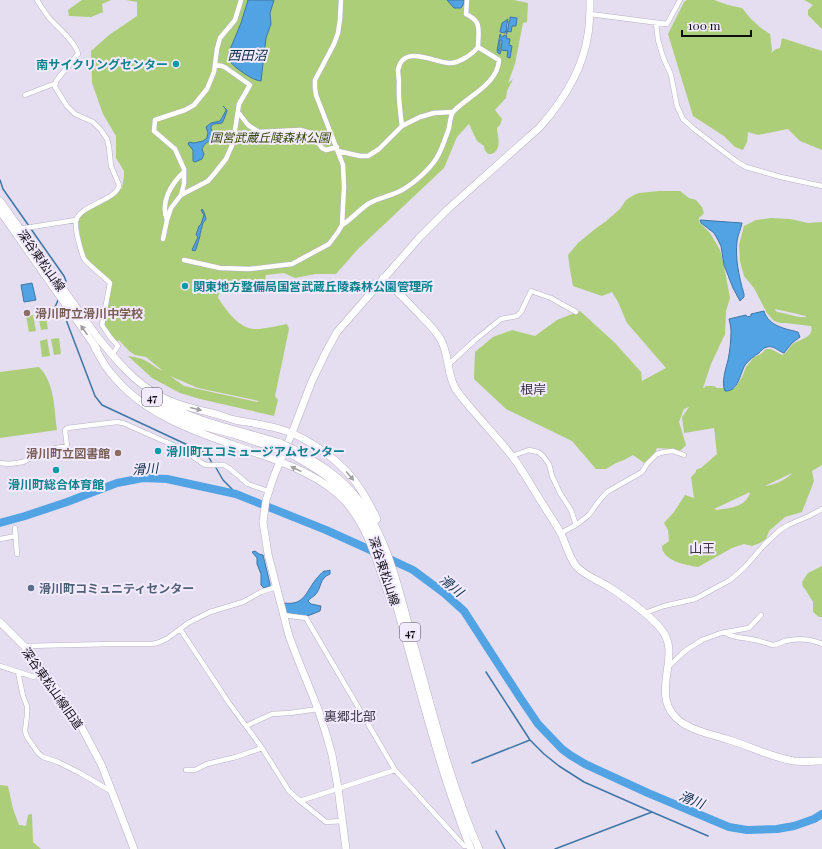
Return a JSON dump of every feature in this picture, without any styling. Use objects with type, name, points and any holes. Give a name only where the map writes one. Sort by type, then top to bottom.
[{"type":"main road","points":[[346,849],[332,755],[318,709],[289,636],[268,554],[263,518],[267,494],[312,382],[326,352],[341,328],[419,238],[448,209],[540,127],[553,113],[574,78],[584,51],[588,35],[590,0]]},
{"type":"main road","name":"深谷東松山線","points":[[0,201],[23,228],[108,371],[127,391],[149,408],[168,419],[298,469],[330,488],[343,499],[362,524],[372,545],[391,602],[400,619]]},
{"type":"main road","name":"深谷東松山線","points":[[0,211],[23,228]]},
{"type":"main road","points":[[383,278],[403,297],[442,341],[450,375],[455,387],[512,456],[560,533],[572,560],[577,567],[645,613],[661,628],[667,638],[669,651],[665,691],[667,703],[675,716],[686,726],[783,758],[794,761],[822,761]]},
{"type":"main road","name":"深谷東松山線","points":[[62,294],[82,316],[112,355],[138,382],[160,397],[186,407],[292,433],[333,458],[360,489],[371,506],[386,539],[398,573],[403,604]]},
{"type":"main road","name":"深谷東松山線","points":[[99,339],[105,350],[124,374],[143,391],[163,404],[185,414],[256,436],[278,446]]},
{"type":"main road","name":"深谷東松山線","points":[[94,346],[128,386],[156,407],[198,425],[292,451],[316,462],[333,473],[357,497],[379,531],[386,551],[403,604],[448,767],[468,825],[479,849]]},
{"type":"main road","name":"深谷東松山線","points":[[292,451],[335,483],[351,500],[369,526],[387,572],[441,766],[471,848]]},
{"type":"main road","name":"深谷東松山線旧道","points":[[0,622],[24,646],[44,671],[80,724],[102,766],[134,849]]},
{"type":"street","points":[[37,0],[49,17],[78,51],[78,54],[56,81],[55,87],[67,106],[75,114],[93,122],[101,130],[109,147],[111,166],[119,185],[117,191],[104,200],[91,206],[80,214],[76,220],[79,242],[85,259],[110,283],[102,325],[118,346],[112,355]]},
{"type":"street","points":[[163,238],[171,208],[181,195],[184,184],[184,169],[175,149],[154,131],[155,120],[185,110],[194,105],[207,89],[214,72],[220,38],[235,20],[241,0]]},
{"type":"street","points":[[184,260],[210,267],[233,270],[249,270],[292,264],[329,244],[338,232],[342,225],[344,187],[343,165],[316,95],[315,80],[334,44],[338,33],[341,16],[341,0]]},
{"type":"street","points":[[402,126],[398,71],[401,62],[409,56],[416,55],[449,63],[456,62],[475,51],[478,47],[478,22],[466,14],[467,0]]},
{"type":"street","points":[[590,14],[666,24],[680,0]]},
{"type":"street","points":[[656,23],[658,40],[663,57],[671,75],[677,106],[683,119],[694,129],[746,167],[822,186]]},
{"type":"street","points":[[234,143],[259,132],[300,130],[311,133],[322,148],[326,150],[338,149],[360,156],[368,156],[379,148],[402,126],[420,117],[434,113],[452,112],[489,81],[498,68],[500,60],[478,47]]},
{"type":"street","points":[[181,195],[208,181],[226,159],[234,143],[239,104],[250,84],[226,68],[215,65]]},
{"type":"street","points":[[25,94],[56,83]]},
{"type":"street","points":[[238,112],[248,125],[259,132]]},
{"type":"street","points":[[342,225],[368,204],[402,190],[411,184],[435,161],[449,127],[452,112]]},
{"type":"street","points":[[167,220],[164,213],[165,201],[177,179],[184,172]]},
{"type":"street","points":[[23,228],[76,220]]},
{"type":"street","points":[[448,365],[501,319],[517,316],[521,312],[531,291],[551,298],[576,312]]},
{"type":"street","points":[[0,464],[23,462],[46,450],[67,446],[67,428],[117,422],[123,423],[182,449],[206,465],[224,466],[229,468],[248,484],[267,494]]},
{"type":"street","points":[[512,456],[529,450],[538,452],[543,456],[549,464],[552,476],[560,493],[571,510],[576,525]]},
{"type":"street","points":[[560,533],[576,525],[589,515],[607,492],[642,472],[658,454],[673,451],[684,455]]},
{"type":"street","points":[[645,613],[664,606],[695,599],[730,580],[744,568],[765,544],[780,530],[822,509]]},
{"type":"street","points":[[15,528],[18,554]]},
{"type":"street","points":[[0,539],[16,536]]},
{"type":"street","points":[[24,646],[154,644],[168,638],[180,629],[210,612],[243,602],[261,592],[276,587]]},
{"type":"street","points":[[283,615],[306,618],[395,770],[464,846],[471,848]]},
{"type":"street","points":[[667,669],[685,651],[702,640],[714,635],[749,628],[761,615]]},
{"type":"street","points":[[180,629],[229,703],[262,748],[289,791],[326,822],[343,821]]},
{"type":"street","points":[[725,633],[741,638],[753,639],[773,644],[802,639],[822,644]]},
{"type":"street","points":[[0,666],[34,677],[44,671]]},
{"type":"street","points":[[18,672],[23,696],[27,706],[25,731],[27,737],[38,753],[43,757],[58,762],[80,773],[112,792]]},
{"type":"street","points":[[246,726],[272,714],[318,709]]},
{"type":"street","points":[[186,770],[195,770],[207,764],[236,757],[262,748]]},
{"type":"street","points":[[300,801],[395,770]]},
{"type":"green space","points":[[82,0],[111,0],[102,4],[103,12],[91,17],[69,16],[68,10]]},
{"type":"green space","name":"国営武蔵丘陵森林公園","points":[[126,0],[514,0],[528,3],[527,22],[523,23],[515,64],[508,83],[513,79],[507,91],[506,98],[495,110],[502,119],[497,128],[499,144],[497,150],[493,154],[488,154],[484,146],[477,141],[469,124],[457,137],[444,168],[358,249],[336,274],[315,274],[295,278],[284,273],[266,275],[264,286],[222,280],[218,298],[230,314],[240,323],[252,329],[269,328],[287,324],[289,329],[275,396],[278,400],[274,416],[180,393],[152,378],[128,356],[142,359],[163,371],[146,357],[135,355],[119,340],[117,342],[104,326],[112,283],[87,260],[82,246],[78,221],[81,215],[122,188],[124,171],[116,158],[116,136],[103,114],[92,83],[91,51],[109,35],[137,16],[137,2]],"holes":[[[170,376],[198,388],[259,401],[257,402],[184,386]]]},
{"type":"green space","points":[[687,0],[714,0],[742,8],[751,19],[770,34],[771,53],[780,48],[782,38],[822,51],[822,150],[800,141],[788,129],[758,135],[748,132],[747,142],[743,150],[735,147],[724,136],[693,116],[668,34],[684,2]]},
{"type":"green space","points":[[804,0],[822,0],[822,29],[808,15],[808,10],[813,5]]},
{"type":"green space","points":[[680,191],[689,198],[696,200],[702,207],[704,213],[699,218],[699,222],[710,233],[720,250],[730,298],[726,311],[725,334],[711,364],[703,388],[706,386],[714,386],[717,388],[735,388],[746,367],[754,357],[761,354],[766,349],[771,349],[782,355],[794,343],[807,337],[811,333],[811,326],[780,323],[774,321],[767,313],[754,288],[744,276],[740,261],[739,245],[744,226],[756,220],[771,218],[790,219],[808,223],[822,222],[822,465],[812,471],[814,481],[802,512],[785,517],[769,531],[766,539],[760,543],[752,546],[744,544],[732,548],[698,567],[670,559],[663,551],[662,546],[669,541],[668,530],[664,523],[674,512],[685,495],[694,498],[691,477],[696,470],[701,468],[717,454],[714,428],[684,433],[682,417],[689,407],[684,409],[679,422],[686,445],[679,452],[671,449],[657,448],[655,453],[644,463],[633,455],[606,469],[596,469],[572,441],[506,409],[474,379],[475,352],[493,337],[512,330],[535,336],[557,320],[580,311],[615,343],[641,372],[642,381],[666,368],[627,323],[612,292],[602,296],[573,286],[570,270],[568,255],[578,243],[620,209],[626,200],[639,193]],"holes":[[[775,309],[806,316],[806,317],[777,312]],[[792,473],[780,482],[765,486]],[[750,492],[745,501],[737,506],[717,510],[714,509]]]},
{"type":"green space","points":[[45,313],[48,329],[41,330],[38,314]]},
{"type":"green space","points":[[33,315],[36,331],[29,332],[26,316]]},
{"type":"green space","points":[[59,338],[61,354],[54,355],[51,339]]},
{"type":"green space","points":[[47,339],[50,356],[42,357],[40,341]]},
{"type":"green space","points":[[39,367],[44,373],[51,388],[57,430],[0,438],[0,372]]},
{"type":"green space","points":[[822,566],[822,617],[819,617],[813,612],[813,602],[803,587],[802,582],[808,573]]},
{"type":"green space","points":[[0,785],[8,786],[13,809],[19,825],[26,826],[28,815],[32,814],[33,842],[41,849],[0,849]]},
{"type":"water","name":"西田沼","points":[[248,0],[274,0],[270,13],[271,24],[266,38],[261,81],[253,79],[243,73],[228,59],[229,52],[241,23]]},
{"type":"water","points":[[447,0],[464,0],[464,3],[461,8],[454,8]]},
{"type":"water","points":[[510,17],[517,18],[516,26],[512,26],[511,32],[507,31]]},
{"type":"water","points":[[508,19],[506,32],[500,32],[502,23]]},
{"type":"water","points":[[500,34],[501,37],[504,35],[507,36],[506,38],[510,39],[509,45],[512,46],[510,58],[507,57],[508,51],[501,50],[502,40],[500,40],[500,49],[498,50],[501,51],[500,54],[497,51]]},
{"type":"water","points":[[223,106],[227,110],[223,122],[211,126],[215,136],[214,138],[202,148],[204,154],[202,159],[195,162],[193,161],[193,150],[188,144],[189,142],[194,143],[203,141],[207,138],[208,133],[206,127],[211,123],[220,121],[226,110]]},
{"type":"water","points":[[202,209],[206,219],[203,223],[195,251],[192,250],[198,237],[196,235],[204,215],[201,210]]},
{"type":"water","points":[[700,220],[742,223],[737,238],[738,268],[744,294],[744,297],[740,301],[724,265],[721,246],[714,233],[701,223]]},
{"type":"water","points":[[32,283],[36,300],[24,302],[21,285]]},
{"type":"water","points":[[764,311],[769,320],[773,323],[783,328],[798,332],[800,337],[792,343],[784,353],[771,347],[763,349],[745,365],[736,386],[729,391],[725,391],[725,371],[729,357],[731,338],[729,319],[746,315],[747,317],[751,316],[751,314]]},
{"type":"water","points":[[255,551],[263,555],[270,584],[270,586],[264,588],[261,585],[261,574],[257,564],[257,558],[252,552]]},
{"type":"water","points":[[330,570],[330,574],[324,578],[315,595],[308,601],[311,604],[321,606],[320,611],[306,616],[286,613],[284,603],[291,603],[301,600],[321,574],[324,571]]},
{"type":"waterway","points":[[0,180],[3,189],[29,226]]},
{"type":"waterway","points":[[31,229],[64,276],[66,281],[64,288]]},
{"type":"waterway","points":[[59,298],[55,307],[65,317],[95,396],[102,405],[207,454],[212,463]]},
{"type":"waterway","points":[[215,466],[223,480],[236,494]]},
{"type":"waterway","name":"滑川","points":[[0,523],[67,502],[117,483],[143,478],[167,479],[236,494],[326,530],[413,570],[444,593],[464,611],[538,724],[562,749],[585,764],[648,793],[729,827],[747,830],[777,829],[794,826],[814,819],[822,814]]},
{"type":"waterway","points":[[486,672],[530,740],[544,754],[559,766],[584,782],[652,812]]},
{"type":"waterway","points":[[472,763],[530,740]]},
{"type":"waterway","points":[[555,849],[652,812],[708,836]]},
{"type":"waterway","points":[[496,831],[505,849]]},
{"type":"place","name":"南サイクリングセンター","points":[[176,64]]},
{"type":"place","name":"関東地方整備局国営武蔵丘陵森林公園管理所","points":[[185,286]]},
{"type":"place","name":"滑川町立滑川中学校","points":[[27,313]]},
{"type":"place","name":"滑川町エコミュージアムセンター","points":[[158,451]]},
{"type":"place","name":"滑川町立図書館","points":[[118,453]]},
{"type":"place","name":"滑川町総合体育館","points":[[56,470]]},
{"type":"place","name":"滑川町コミュニティセンター","points":[[31,588]]},
{"type":"district","name":"根岸","points":[[533,388]]},
{"type":"district","name":"山王","points":[[702,547]]},
{"type":"district","name":"裏郷北部","points":[[350,715]]}]
